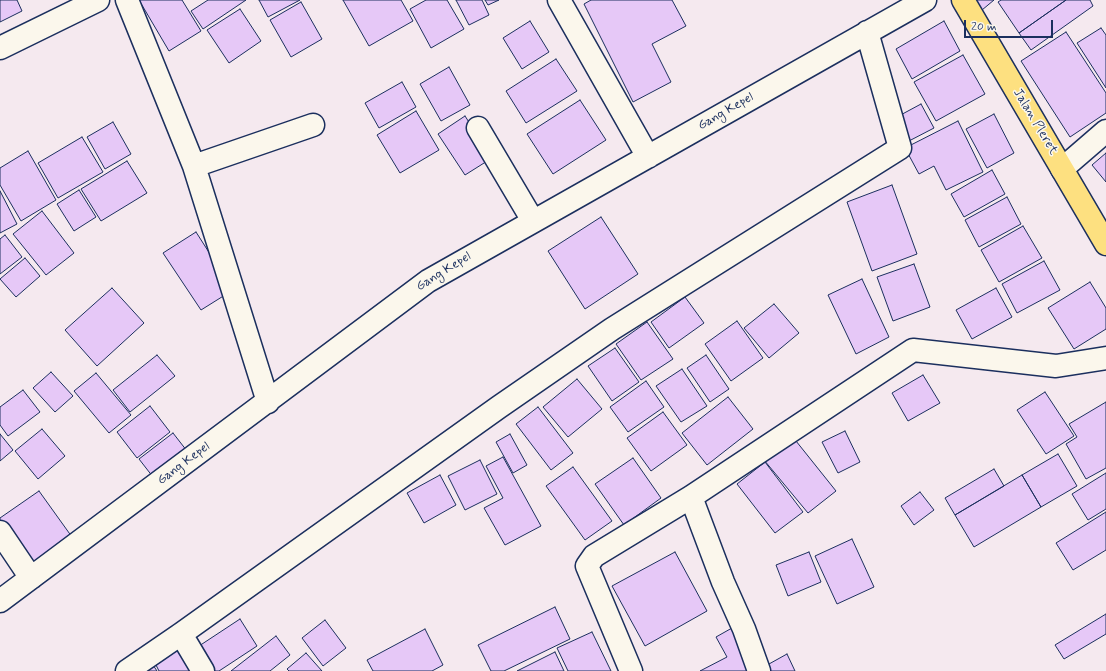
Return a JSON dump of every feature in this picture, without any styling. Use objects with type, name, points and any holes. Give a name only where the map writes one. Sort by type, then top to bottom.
[{"type":"main road","name":"Jalan Pleret","points":[[963,0],[1106,244]]},
{"type":"street","points":[[0,48],[98,0]]},
{"type":"street","points":[[127,0],[194,166],[268,402]]},
{"type":"street","points":[[560,0],[648,157]]},
{"type":"street","name":"Gang Kepel","points":[[0,601],[268,402],[428,280],[925,0]]},
{"type":"street","points":[[127,671],[499,407],[612,329],[900,148],[867,32]]},
{"type":"street","points":[[194,166],[313,125]]},
{"type":"street","points":[[478,128],[533,221]]},
{"type":"street","points":[[1062,169],[1106,131]]},
{"type":"street","points":[[631,671],[587,566],[594,556],[691,497],[913,350],[1056,366],[1106,358]]},
{"type":"street","points":[[691,497],[723,582],[744,629],[759,671]]},
{"type":"street","points":[[0,532],[31,578]]},
{"type":"street","points":[[181,634],[203,671]]},
{"type":"building","points":[[0,0],[17,0],[22,11],[0,22]]},
{"type":"building","points":[[139,0],[182,0],[201,31],[169,51]]},
{"type":"building","points":[[208,0],[246,0],[203,29],[191,11]]},
{"type":"building","points":[[259,0],[300,0],[268,17]]},
{"type":"building","points":[[343,0],[401,0],[413,21],[369,46]]},
{"type":"building","points":[[426,0],[447,0],[464,29],[431,48],[410,9]]},
{"type":"building","points":[[456,0],[482,0],[489,15],[469,25]]},
{"type":"building","points":[[485,0],[499,0],[488,5]]},
{"type":"building","points":[[591,0],[672,0],[686,26],[652,44],[671,82],[633,102],[584,4]]},
{"type":"building","points":[[973,0],[994,0],[982,10]]},
{"type":"building","points":[[1001,0],[1066,0],[1019,33],[998,2]]},
{"type":"building","points":[[1066,0],[1090,0],[1093,6],[1031,50],[1019,33]]},
{"type":"building","points":[[301,2],[322,39],[291,57],[270,20]]},
{"type":"building","points":[[240,9],[261,41],[229,63],[207,30]]},
{"type":"building","points":[[530,21],[549,52],[522,69],[503,38]]},
{"type":"building","points":[[944,21],[960,51],[912,79],[896,49]]},
{"type":"building","points":[[1101,28],[1106,35],[1106,88],[1077,43]]},
{"type":"building","points":[[1066,32],[1106,93],[1106,113],[1070,137],[1021,61]]},
{"type":"building","points":[[963,55],[985,94],[936,121],[914,82]]},
{"type":"building","points":[[556,59],[577,91],[526,123],[506,91]]},
{"type":"building","points":[[449,67],[470,105],[441,121],[420,84]]},
{"type":"building","points":[[402,82],[416,107],[379,128],[365,103]]},
{"type":"building","points":[[580,100],[606,140],[553,174],[527,134]]},
{"type":"building","points":[[921,104],[934,128],[907,142],[895,118]]},
{"type":"building","points":[[416,111],[439,150],[400,173],[377,135]]},
{"type":"building","points":[[994,114],[1014,153],[987,168],[966,129]]},
{"type":"building","points":[[465,116],[492,158],[465,175],[438,134]]},
{"type":"building","points":[[958,121],[983,172],[946,190],[934,166],[919,174],[905,148]]},
{"type":"building","points":[[113,122],[131,154],[105,169],[87,137]]},
{"type":"building","points":[[82,137],[103,172],[58,198],[38,163]]},
{"type":"building","points":[[28,151],[56,200],[21,221],[0,185],[0,168]]},
{"type":"building","points":[[1106,153],[1106,182],[1092,165]]},
{"type":"building","points":[[127,161],[147,193],[101,221],[81,189]]},
{"type":"building","points":[[992,170],[1005,194],[964,217],[951,194]]},
{"type":"building","points":[[892,185],[917,254],[872,271],[847,202]]},
{"type":"building","points":[[79,190],[96,217],[74,231],[57,204]]},
{"type":"building","points":[[0,191],[17,224],[0,233]]},
{"type":"building","points":[[1007,197],[1021,224],[979,247],[965,220]]},
{"type":"building","points":[[42,211],[74,253],[46,275],[13,234]]},
{"type":"building","points":[[601,217],[638,274],[585,309],[548,251]]},
{"type":"building","points":[[1023,226],[1042,258],[999,282],[981,250]]},
{"type":"building","points":[[196,232],[233,290],[201,310],[163,253]]},
{"type":"building","points":[[5,235],[22,257],[0,274],[0,239]]},
{"type":"building","points":[[25,258],[40,276],[16,297],[0,279]]},
{"type":"building","points":[[1044,261],[1060,290],[1017,313],[1002,284]]},
{"type":"building","points":[[914,264],[930,307],[893,321],[877,277]]},
{"type":"building","points":[[862,279],[889,337],[856,354],[828,295]]},
{"type":"building","points":[[1090,282],[1106,308],[1106,329],[1074,349],[1048,308]]},
{"type":"building","points":[[112,288],[144,323],[97,366],[65,330]]},
{"type":"building","points":[[996,288],[1012,317],[972,339],[956,310]]},
{"type":"building","points":[[685,297],[704,323],[669,348],[651,322]]},
{"type":"building","points":[[774,304],[799,333],[769,358],[744,328]]},
{"type":"building","points":[[737,321],[763,358],[731,381],[705,344]]},
{"type":"building","points":[[647,322],[673,359],[641,380],[616,344]]},
{"type":"building","points":[[615,348],[639,382],[612,401],[588,366]]},
{"type":"building","points":[[157,355],[175,376],[130,412],[113,390]]},
{"type":"building","points":[[706,355],[729,389],[710,402],[687,368]]},
{"type":"building","points":[[682,369],[707,406],[681,422],[656,386]]},
{"type":"building","points":[[51,372],[73,396],[55,412],[33,388]]},
{"type":"building","points":[[96,373],[131,415],[109,433],[74,391]]},
{"type":"building","points":[[923,375],[940,403],[908,421],[892,393]]},
{"type":"building","points":[[577,379],[602,409],[568,437],[543,407]]},
{"type":"building","points":[[646,381],[664,407],[628,432],[610,407]]},
{"type":"building","points":[[23,390],[40,412],[8,436],[0,425],[0,407]]},
{"type":"building","points":[[1045,392],[1074,436],[1046,454],[1017,410]]},
{"type":"building","points":[[728,397],[753,429],[707,465],[682,433]]},
{"type":"building","points":[[1106,402],[1106,468],[1086,479],[1066,444],[1077,437],[1069,424]]},
{"type":"building","points":[[150,406],[170,432],[137,458],[117,432]]},
{"type":"building","points":[[538,407],[573,453],[551,470],[516,424]]},
{"type":"building","points":[[663,412],[687,445],[651,471],[627,438]]},
{"type":"building","points":[[42,429],[65,456],[38,479],[15,451]]},
{"type":"building","points":[[845,431],[860,462],[838,473],[822,442]]},
{"type":"building","points":[[173,433],[187,451],[153,477],[139,459]]},
{"type":"building","points":[[0,434],[13,450],[0,461]]},
{"type":"building","points":[[510,434],[527,465],[513,473],[496,442]]},
{"type":"building","points":[[792,436],[836,491],[808,513],[764,460]]},
{"type":"building","points":[[1058,454],[1077,486],[1041,507],[1022,475]]},
{"type":"building","points":[[503,457],[541,526],[505,545],[484,508],[503,498],[486,466]]},
{"type":"building","points":[[633,458],[661,498],[624,525],[595,484]]},
{"type":"building","points":[[480,460],[497,494],[465,510],[448,476]]},
{"type":"building","points":[[765,462],[803,512],[775,533],[737,484]]},
{"type":"building","points":[[573,467],[612,521],[585,540],[546,486]]},
{"type":"building","points":[[994,469],[1004,486],[955,515],[945,498]]},
{"type":"building","points":[[1106,473],[1106,509],[1088,520],[1072,494]]},
{"type":"building","points":[[440,475],[456,505],[424,523],[407,493]]},
{"type":"building","points":[[1022,475],[1041,507],[974,547],[955,515]]},
{"type":"building","points":[[39,491],[72,537],[33,566],[0,521],[0,518]]},
{"type":"building","points":[[920,492],[934,510],[914,525],[901,506]]},
{"type":"building","points":[[1106,512],[1106,550],[1073,570],[1056,543]]},
{"type":"building","points":[[852,539],[874,587],[837,604],[815,556]]},
{"type":"building","points":[[675,552],[707,611],[645,646],[612,586]]},
{"type":"building","points":[[809,552],[821,582],[788,596],[776,565]]},
{"type":"building","points":[[555,607],[570,639],[504,671],[491,671],[478,645]]},
{"type":"building","points":[[1106,614],[1106,634],[1064,659],[1055,645]]},
{"type":"building","points":[[240,619],[257,646],[219,671],[211,671],[196,648]]},
{"type":"building","points":[[325,620],[346,648],[323,666],[302,638]]},
{"type":"building","points":[[732,628],[755,671],[700,671],[727,657],[716,637]]},
{"type":"building","points":[[425,629],[443,665],[432,671],[373,671],[367,660]]},
{"type":"building","points":[[592,632],[611,671],[568,671],[557,648]]},
{"type":"building","points":[[276,636],[290,655],[270,671],[231,671]]},
{"type":"building","points":[[180,648],[194,671],[159,671],[155,663]]},
{"type":"building","points":[[555,652],[564,671],[517,671]]},
{"type":"building","points":[[306,653],[322,671],[289,671],[287,669]]},
{"type":"building","points":[[787,654],[795,671],[762,671],[760,669]]},
{"type":"building","points":[[153,665],[157,671],[144,671]]}]
